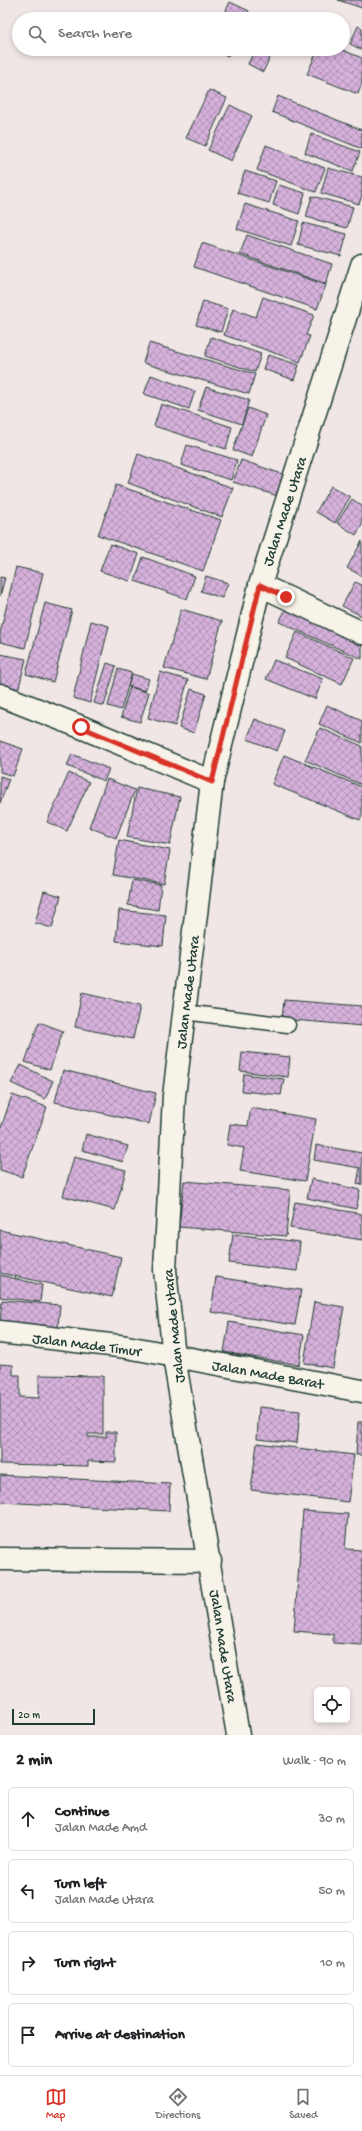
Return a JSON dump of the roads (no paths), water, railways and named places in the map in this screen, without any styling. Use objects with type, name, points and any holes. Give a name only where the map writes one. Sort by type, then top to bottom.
[{"type":"street","name":"Jalan Made Utara","points":[[238,1735],[210,1561],[174,1357],[165,1270],[174,1096],[212,782],[260,585],[362,265]]},
{"type":"street","points":[[260,585],[362,633]]},
{"type":"street","points":[[0,696],[81,727],[212,782]]},
{"type":"street","name":"Jalan Made Timur","points":[[0,1332],[127,1347],[174,1357]]},
{"type":"street","name":"Jalan Made Barat","points":[[174,1357],[362,1391]]},
{"type":"street","points":[[0,1559],[210,1561]]},
{"type":"lane","points":[[184,1012],[288,1025]]}]
